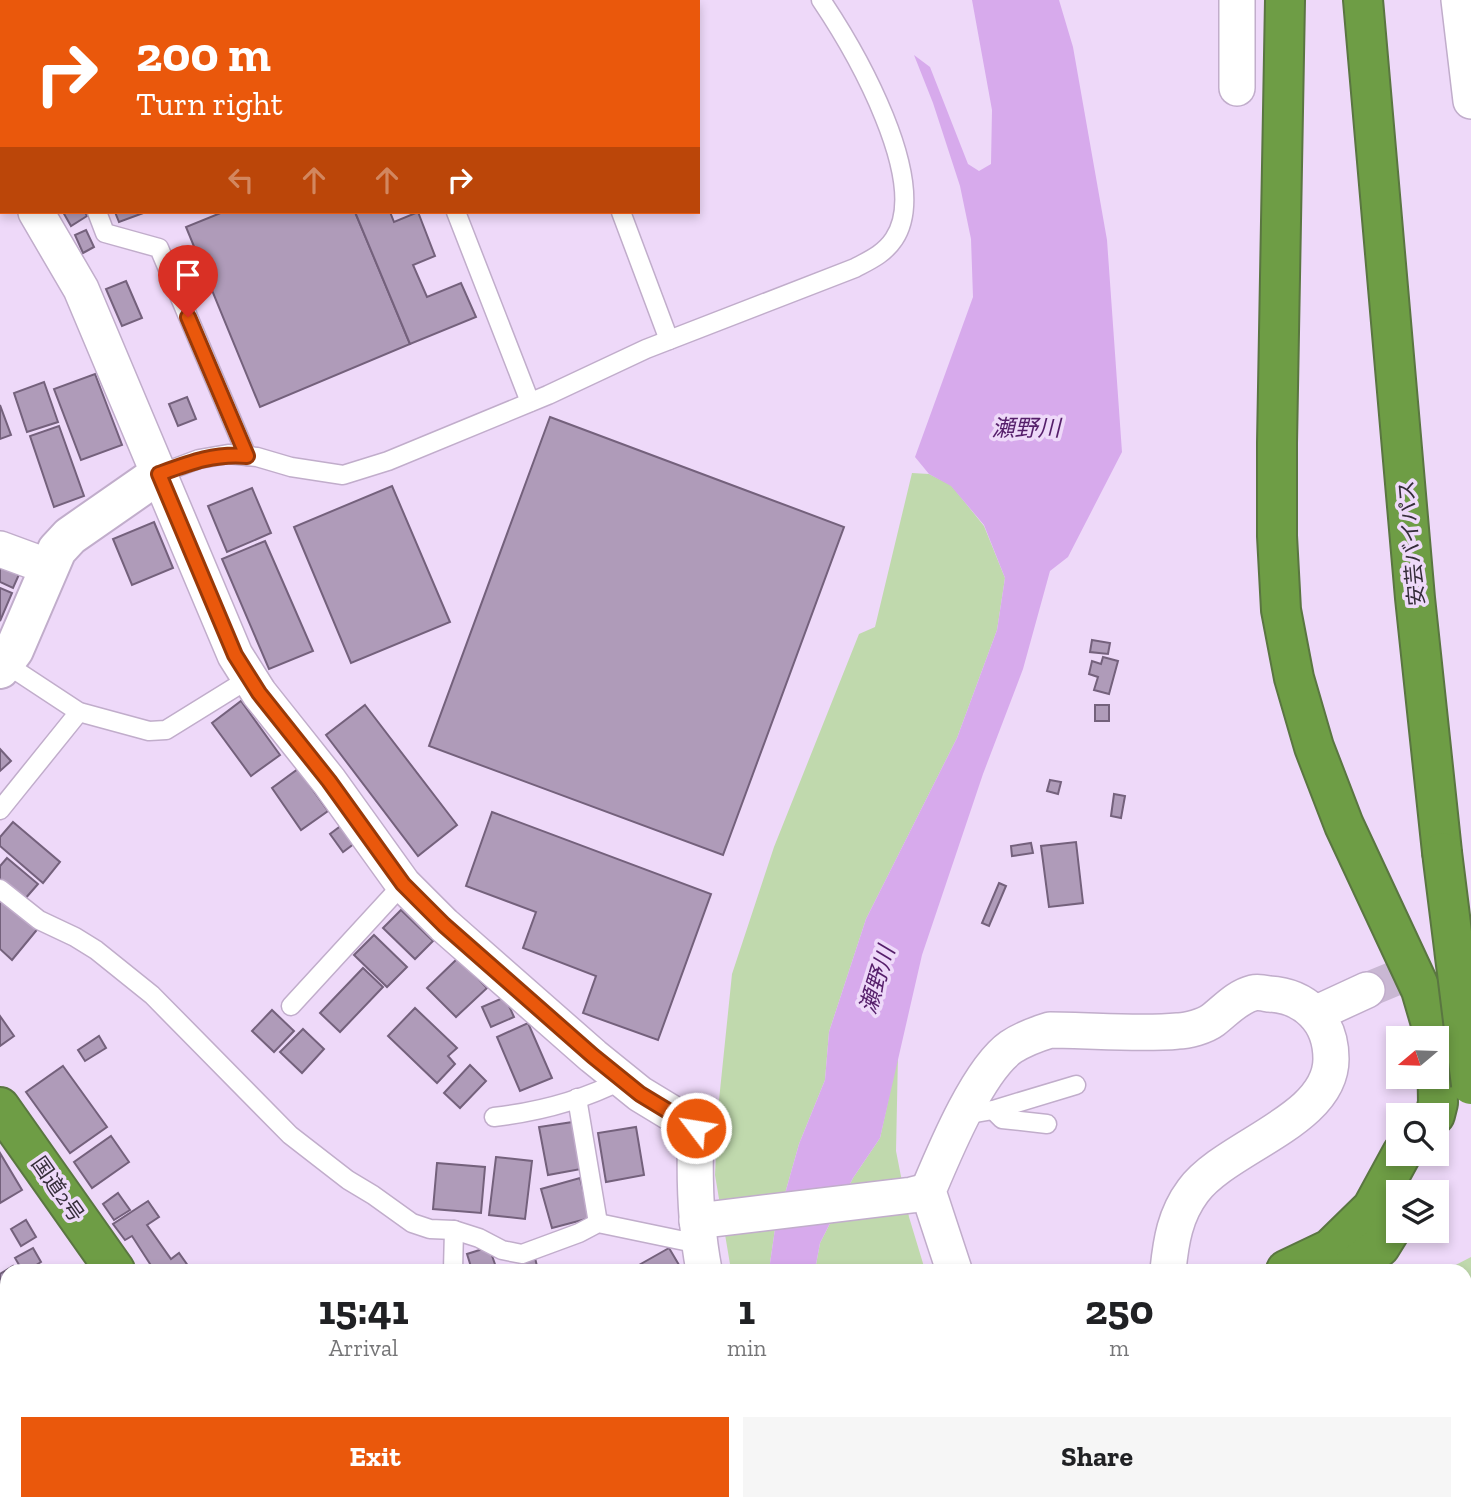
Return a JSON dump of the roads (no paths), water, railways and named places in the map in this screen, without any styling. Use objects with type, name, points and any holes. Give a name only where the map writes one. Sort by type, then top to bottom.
[{"type":"highway","points":[[1264,0],[1254,439],[1256,538],[1262,614],[1274,683],[1293,757],[1326,838],[1400,999],[1406,1026]]},
{"type":"highway","points":[[1285,0],[1277,496],[1281,610],[1294,678],[1314,747],[1344,825],[1421,990],[1432,1026]]},
{"type":"highway","name":"安芸バイパス","points":[[1363,0],[1415,598],[1442,852],[1471,1085]]},
{"type":"highway","name":"国道2号","points":[[0,1107],[112,1264]]},
{"type":"highway","points":[[1299,1264],[1330,1249],[1372,1208],[1395,1166]]},
{"type":"highway","points":[[1356,1264],[1380,1247],[1386,1237]]},
{"type":"street","points":[[1237,0],[1237,88]]},
{"type":"street","points":[[1459,0],[1471,101]]},
{"type":"street","points":[[37,214],[81,289],[235,655],[259,693],[329,781],[403,884],[500,975],[622,1080],[696,1128],[695,1163],[702,1239],[920,1193],[978,1113],[990,1066],[1010,1047],[1032,1035],[1050,1030],[1180,1031],[1211,1022],[1228,1006],[1254,993],[1285,995],[1307,1004],[1326,1032],[1331,1058],[1328,1080],[1300,1113],[1218,1166],[1194,1189],[1178,1216],[1169,1264]]},
{"type":"street","points":[[2,664],[15,650],[57,550],[70,536],[159,474]]},
{"type":"street","points":[[0,549],[49,568]]},
{"type":"street","points":[[1430,964],[1471,947]]},
{"type":"street","points":[[1315,1014],[1367,990]]},
{"type":"street","points":[[920,1193],[951,1264]]},
{"type":"lane","points":[[159,474],[199,458],[228,454],[343,475],[388,461],[669,340],[879,256],[894,240],[900,227],[903,212],[899,160],[886,118],[842,31],[821,0]]},
{"type":"lane","points":[[98,214],[105,233],[159,248],[247,456]]},
{"type":"lane","points":[[457,214],[530,402]]},
{"type":"lane","points":[[622,214],[669,340]]},
{"type":"lane","points":[[2,664],[79,712],[149,731],[166,730],[250,678]]},
{"type":"lane","points":[[0,810],[79,712]]},
{"type":"lane","points":[[291,1006],[403,884]]},
{"type":"lane","points":[[0,889],[38,920],[96,950],[152,995],[290,1135],[328,1165],[412,1223],[430,1229],[454,1230],[480,1238],[502,1250],[522,1254],[579,1233],[597,1223],[702,1239]]},
{"type":"lane","points":[[1430,964],[1471,978]]},
{"type":"lane","points":[[494,1117],[515,1115],[600,1092],[622,1080]]},
{"type":"lane","points":[[978,1113],[1076,1085]]},
{"type":"lane","points":[[577,1098],[597,1223]]},
{"type":"lane","points":[[978,1113],[1047,1124]]},
{"type":"lane","points":[[453,1264],[454,1230]]},
{"type":"water","name":"瀬野川","points":[[972,0],[1059,0],[1073,47],[1107,240],[1122,452],[1068,557],[1050,571],[1023,669],[983,774],[922,955],[880,1138],[853,1178],[820,1243],[816,1264],[770,1264],[775,1229],[799,1144],[825,1080],[829,1032],[866,919],[957,738],[997,630],[1005,578],[984,525],[951,486],[929,474],[915,457],[973,297],[971,239],[960,186],[914,55],[930,67],[968,164],[979,171],[991,164],[992,110]]},
{"type":"tunnel","points":[[1367,990],[1425,966]]}]
